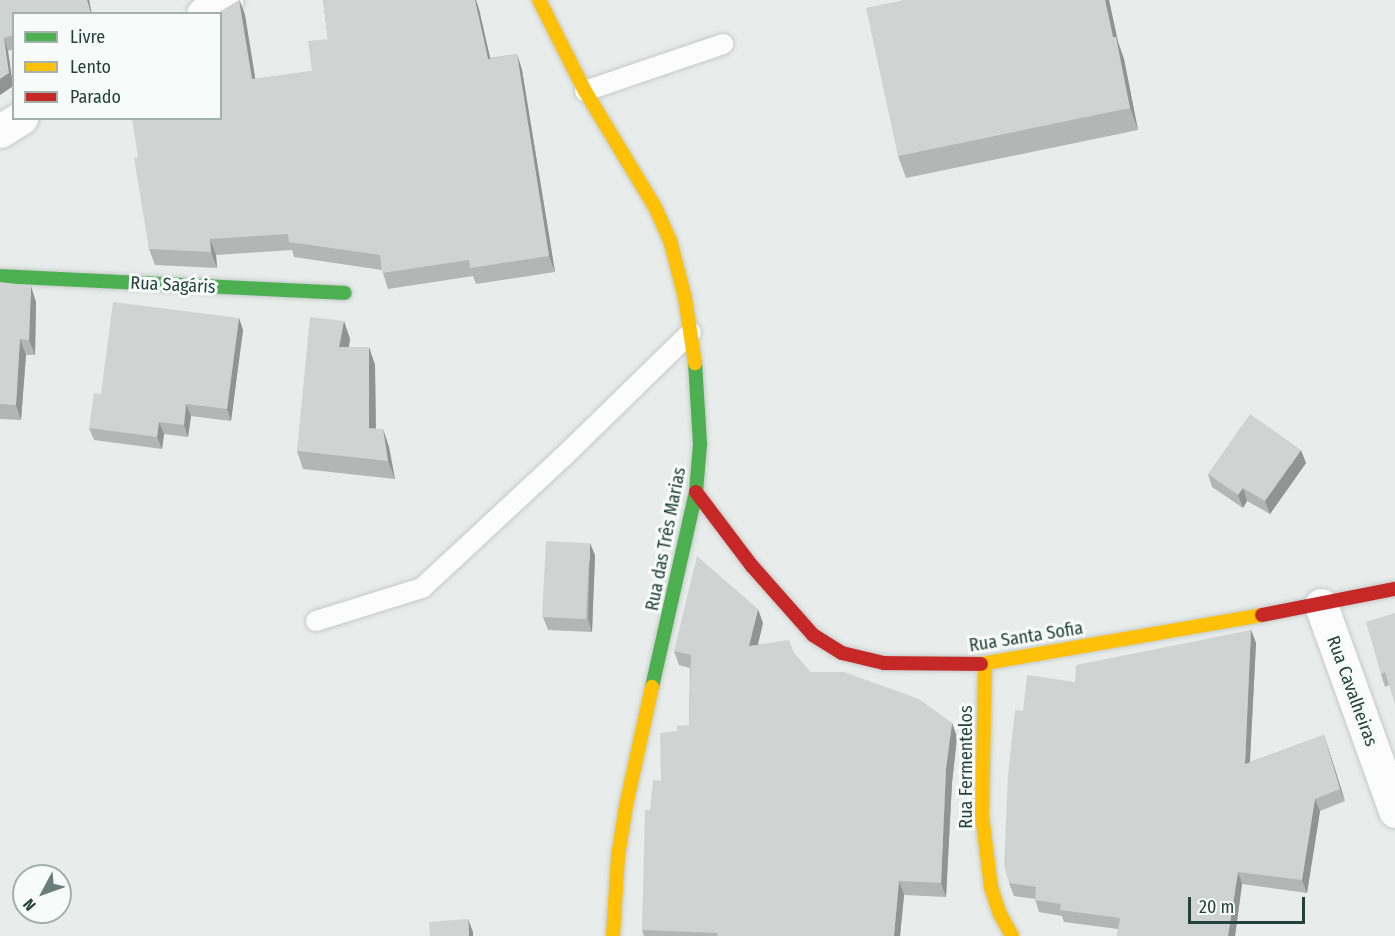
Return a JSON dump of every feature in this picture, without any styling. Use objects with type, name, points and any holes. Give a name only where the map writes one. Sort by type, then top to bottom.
[{"type":"street","points":[[206,12],[226,0]]},
{"type":"street","name":"Rua das Três Marias","points":[[539,0],[585,91],[655,207],[670,240],[691,332],[696,372],[700,444],[696,492],[626,806],[618,856],[613,936]]},
{"type":"street","points":[[0,131],[18,120]]},
{"type":"street","name":"Rua Sagáris","points":[[0,276],[345,293]]},
{"type":"street","name":"Rua Santa Sofia","points":[[696,492],[752,566],[800,622],[824,644],[842,653],[884,663],[985,664],[1321,605],[1395,589]]},
{"type":"street","name":"Rua Cavalheiras","points":[[1321,605],[1395,811]]},
{"type":"street","name":"Rua Fermentelos","points":[[985,664],[982,815],[991,887],[1000,914],[1012,936]]},
{"type":"lane","points":[[585,91],[723,44]]},
{"type":"lane","points":[[316,621],[422,588],[562,458],[691,332]]},
{"type":"building","points":[[0,0],[87,0],[91,12],[12,12],[12,36],[4,38],[9,73],[0,79]]},
{"type":"building","points":[[239,0],[252,79],[312,71],[308,41],[328,39],[323,0],[475,0],[488,59],[517,54],[549,256],[470,268],[469,260],[382,273],[380,255],[289,242],[288,234],[210,239],[211,252],[149,249],[134,158],[138,157],[132,120],[222,120],[222,12],[219,12]]},
{"type":"building","points":[[904,0],[1105,0],[1113,37],[1116,37],[1130,108],[898,156],[866,8]]},
{"type":"building","points":[[0,282],[31,286],[29,340],[20,339],[16,405],[0,404]]},
{"type":"building","points":[[113,302],[239,318],[227,409],[186,404],[184,425],[159,422],[157,437],[89,428],[94,393],[101,394]]},
{"type":"building","points":[[310,317],[344,321],[339,347],[369,347],[369,428],[383,429],[388,461],[297,451]]},
{"type":"building","points":[[1250,414],[1301,450],[1265,501],[1243,488],[1238,495],[1208,474]]},
{"type":"building","points":[[546,541],[590,543],[586,619],[542,617]]},
{"type":"building","points":[[697,556],[758,609],[749,646],[789,640],[794,653],[810,672],[844,672],[919,699],[952,723],[946,769],[941,883],[899,881],[894,936],[717,936],[718,933],[642,930],[645,810],[650,810],[653,780],[661,781],[660,733],[677,731],[677,726],[689,725],[691,655],[674,651]]},
{"type":"building","points":[[1395,613],[1395,704],[1385,672],[1381,674],[1366,622]]},
{"type":"building","points":[[1251,630],[1245,764],[1324,735],[1340,789],[1315,799],[1302,880],[1238,872],[1228,936],[1117,936],[1120,918],[1060,910],[1061,904],[1035,900],[1036,887],[1009,883],[1004,866],[1008,775],[1015,710],[1023,711],[1027,675],[1075,682],[1076,665]]},
{"type":"building","points":[[468,919],[469,936],[430,936],[429,922]]},
{"type":"traffic: fast","points":[[0,276],[345,293]]},
{"type":"traffic: fast","points":[[652,687],[696,492],[700,444],[695,363]]},
{"type":"traffic: slow","points":[[539,0],[585,91],[655,207],[670,240],[685,298],[695,363]]},
{"type":"traffic: slow","points":[[981,664],[1262,615]]},
{"type":"traffic: slow","points":[[985,664],[982,815],[991,887],[1000,914],[1012,936]]},
{"type":"traffic: slow","points":[[613,936],[618,856],[626,806],[652,687]]},
{"type":"traffic: jam","points":[[696,492],[752,566],[813,635],[842,653],[884,663],[981,664]]},
{"type":"traffic: jam","points":[[1262,615],[1395,589]]}]
